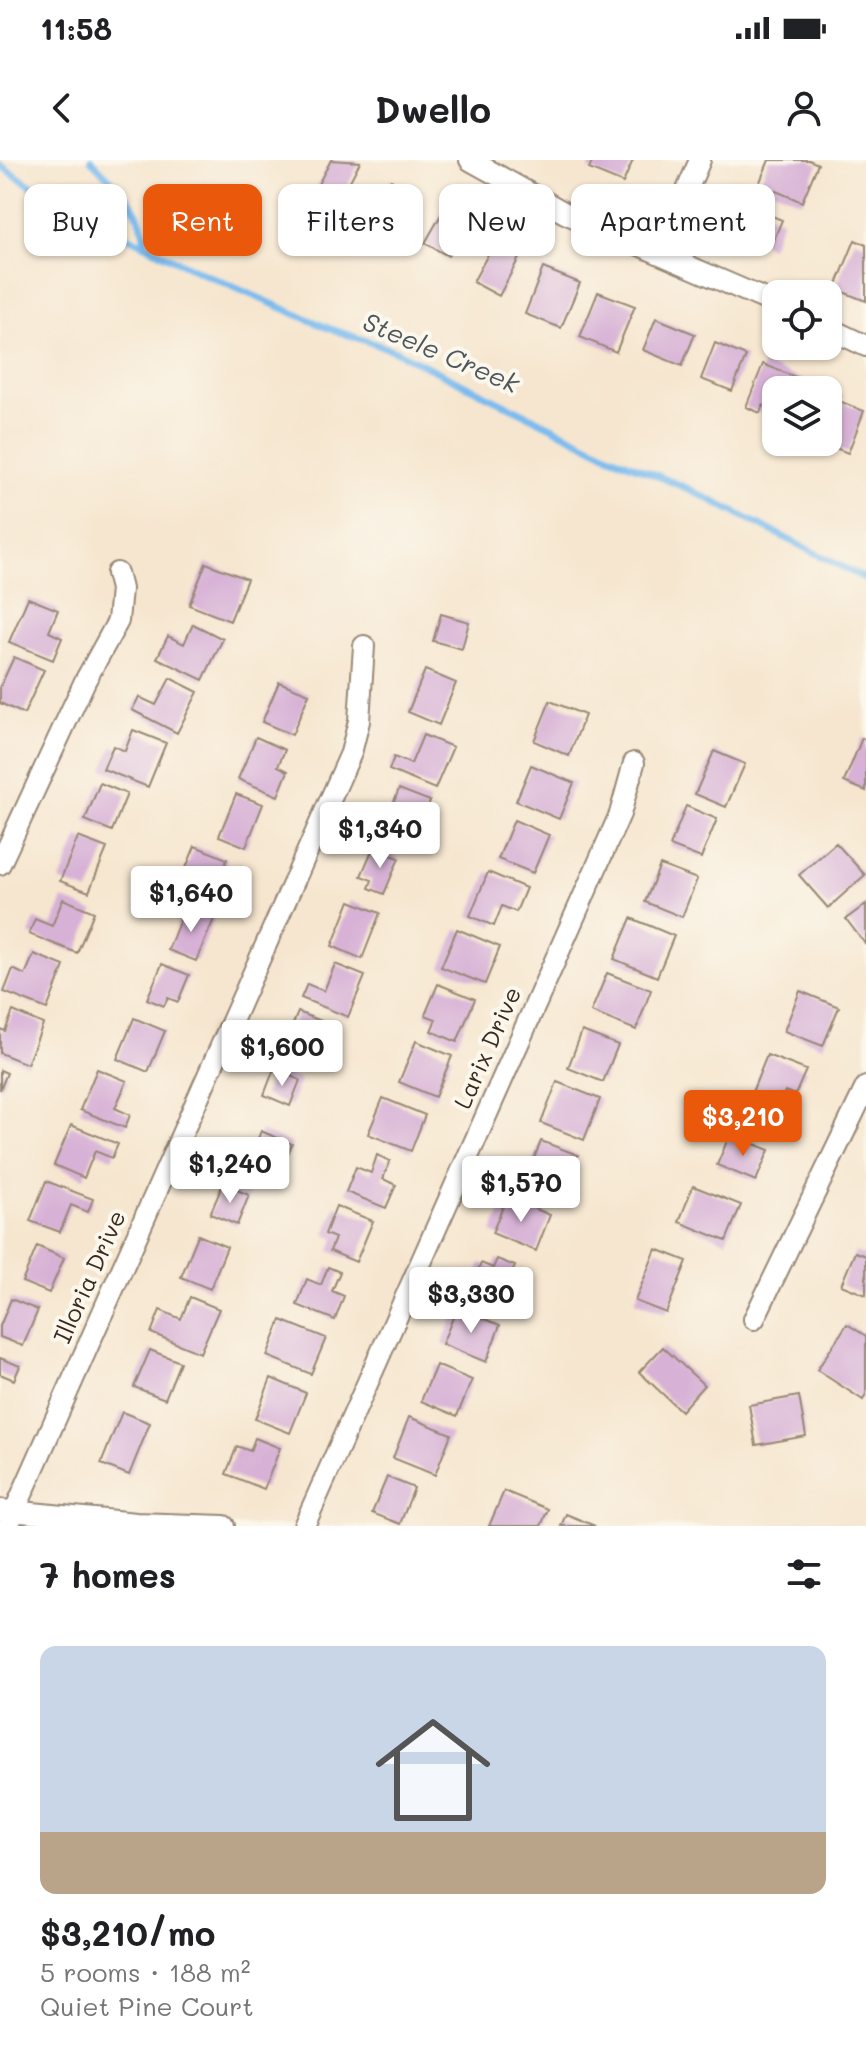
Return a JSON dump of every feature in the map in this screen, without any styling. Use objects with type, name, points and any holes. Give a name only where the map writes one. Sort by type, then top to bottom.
[{"type":"street","points":[[470,160],[571,216]]},
{"type":"street","points":[[690,184],[700,160]]},
{"type":"street","points":[[667,256],[762,298]]},
{"type":"street","points":[[842,335],[866,346]]},
{"type":"street","points":[[0,864],[85,681],[118,621],[121,589],[117,573]]},
{"type":"street","name":"Illoria Drive","points":[[7,1515],[351,753],[359,721],[364,646]]},
{"type":"street","name":"Larix Drive","points":[[304,1526],[620,814],[634,763]]},
{"type":"street","points":[[754,1319],[866,1087]]},
{"type":"street","points":[[7,1515],[224,1526]]},
{"type":"building","points":[[331,160],[360,162],[348,184],[318,184]]},
{"type":"building","points":[[593,160],[633,160],[623,183],[589,169]]},
{"type":"building","points":[[769,160],[809,160],[818,164],[802,202],[775,191],[775,184],[759,184]]},
{"type":"building","points":[[775,217],[782,220],[775,237]]},
{"type":"building","points":[[439,218],[439,251],[425,243]]},
{"type":"building","points":[[855,240],[866,245],[866,301],[842,292],[842,280],[839,280]]},
{"type":"building","points":[[487,256],[519,258],[499,296],[473,282]]},
{"type":"building","points":[[543,268],[580,283],[561,328],[525,314]]},
{"type":"building","points":[[598,292],[635,306],[616,352],[580,337]]},
{"type":"building","points":[[656,318],[695,334],[682,366],[643,350]]},
{"type":"building","points":[[715,343],[746,356],[732,391],[701,379]]},
{"type":"building","points":[[763,364],[793,376],[762,376],[760,413],[746,407]]},
{"type":"building","points":[[842,402],[864,411],[848,453],[842,451]]},
{"type":"building","points":[[206,563],[247,579],[230,621],[189,605]]},
{"type":"building","points":[[28,598],[58,610],[49,632],[62,638],[53,660],[9,642]]},
{"type":"building","points":[[441,614],[469,622],[462,649],[433,641]]},
{"type":"building","points":[[193,624],[223,639],[203,680],[157,658],[168,636],[184,644]]},
{"type":"building","points":[[14,657],[44,670],[24,714],[0,703],[0,687]]},
{"type":"building","points":[[425,670],[456,683],[439,725],[408,712]]},
{"type":"building","points":[[170,678],[198,692],[177,733],[132,710],[139,697],[156,705]]},
{"type":"building","points":[[279,682],[309,694],[292,735],[262,722]]},
{"type":"building","points":[[550,701],[585,715],[569,756],[534,741]]},
{"type":"building","points":[[133,730],[166,743],[148,787],[103,769],[113,746],[125,751]]},
{"type":"building","points":[[423,735],[453,747],[435,789],[389,770],[394,757],[411,764]]},
{"type":"building","points":[[256,737],[285,750],[278,766],[288,771],[278,796],[238,779]]},
{"type":"building","points":[[862,738],[866,740],[866,791],[844,782]]},
{"type":"building","points":[[714,751],[745,764],[726,807],[695,794]]},
{"type":"building","points":[[531,765],[574,783],[559,819],[516,801]]},
{"type":"building","points":[[100,783],[127,794],[112,831],[85,820]]},
{"type":"building","points":[[399,789],[430,801],[411,847],[381,834]]},
{"type":"building","points":[[236,794],[263,804],[246,847],[219,836]]},
{"type":"building","points":[[686,806],[717,819],[701,858],[670,846]]},
{"type":"building","points":[[514,820],[549,835],[533,873],[498,859]]},
{"type":"building","points":[[78,837],[107,848],[89,892],[60,881]]},
{"type":"building","points":[[836,843],[865,875],[828,908],[799,875]]},
{"type":"building","points":[[195,846],[227,859],[220,877],[235,883],[225,906],[178,887]]},
{"type":"building","points":[[373,848],[399,858],[384,894],[369,888],[372,880],[361,876]]},
{"type":"building","points":[[660,865],[697,879],[682,917],[645,902]]},
{"type":"building","points":[[488,872],[526,888],[516,912],[502,906],[494,926],[470,916]]},
{"type":"building","points":[[63,899],[94,912],[77,953],[29,934],[35,919],[52,926]]},
{"type":"building","points":[[350,901],[380,913],[362,959],[332,946]]},
{"type":"building","points":[[866,904],[866,945],[846,919]]},
{"type":"building","points":[[185,907],[214,919],[196,961],[168,950]]},
{"type":"building","points":[[631,918],[674,936],[657,977],[614,959]]},
{"type":"building","points":[[457,929],[500,947],[485,984],[441,967]]},
{"type":"building","points":[[34,954],[64,966],[47,1009],[4,992],[13,969],[25,975]]},
{"type":"building","points":[[162,964],[189,975],[178,1002],[168,998],[164,1006],[147,999]]},
{"type":"building","points":[[335,964],[365,976],[348,1017],[301,998],[307,984],[324,991]]},
{"type":"building","points":[[607,973],[651,990],[636,1030],[591,1012]]},
{"type":"building","points":[[438,984],[475,999],[457,1042],[431,1031],[436,1019],[425,1015]]},
{"type":"building","points":[[800,991],[839,1007],[823,1046],[784,1031]]},
{"type":"building","points":[[13,1011],[43,1024],[27,1064],[0,1053],[0,1029],[5,1031]]},
{"type":"building","points":[[298,1012],[324,1022],[306,1066],[280,1055]]},
{"type":"building","points":[[134,1018],[165,1031],[148,1072],[117,1059]]},
{"type":"building","points":[[582,1031],[618,1045],[603,1082],[568,1068]]},
{"type":"building","points":[[416,1041],[452,1056],[435,1097],[399,1082]]},
{"type":"building","points":[[767,1055],[806,1070],[795,1095],[785,1091],[778,1108],[750,1097]]},
{"type":"building","points":[[97,1069],[127,1081],[115,1108],[130,1115],[125,1128],[80,1110]]},
{"type":"building","points":[[274,1069],[300,1080],[290,1106],[264,1095]]},
{"type":"building","points":[[0,1070],[7,1073],[0,1090]]},
{"type":"building","points":[[557,1082],[600,1099],[584,1140],[541,1123]]},
{"type":"building","points":[[383,1098],[425,1115],[411,1151],[368,1134]]},
{"type":"building","points":[[71,1125],[118,1144],[112,1158],[95,1151],[84,1178],[54,1165]]},
{"type":"building","points":[[261,1131],[292,1144],[275,1185],[227,1166],[236,1144],[253,1151]]},
{"type":"building","points":[[730,1134],[769,1150],[756,1181],[717,1165]]},
{"type":"building","points":[[541,1141],[578,1155],[563,1192],[526,1178]]},
{"type":"building","points":[[377,1155],[390,1161],[383,1179],[396,1185],[386,1208],[346,1192],[356,1167],[371,1173]]},
{"type":"building","points":[[46,1181],[93,1199],[88,1212],[71,1205],[60,1232],[30,1221]]},
{"type":"building","points":[[223,1184],[249,1195],[237,1225],[210,1214]]},
{"type":"building","points":[[693,1186],[741,1205],[726,1241],[679,1222]]},
{"type":"building","points":[[507,1197],[550,1215],[536,1251],[492,1233]]},
{"type":"building","points":[[336,1206],[373,1221],[356,1262],[330,1251],[335,1238],[325,1234]]},
{"type":"building","points":[[198,1235],[227,1247],[210,1289],[181,1277]]},
{"type":"building","points":[[37,1246],[64,1258],[49,1293],[22,1282]]},
{"type":"building","points":[[656,1249],[687,1261],[666,1313],[635,1301]]},
{"type":"building","points":[[855,1252],[866,1256],[866,1295],[841,1285]]},
{"type":"building","points":[[497,1259],[515,1266],[500,1302],[470,1290],[481,1263],[493,1268]]},
{"type":"building","points":[[328,1267],[340,1272],[332,1291],[344,1296],[335,1320],[297,1305],[307,1279],[321,1285]]},
{"type":"building","points":[[190,1297],[219,1309],[200,1353],[151,1333],[160,1310],[181,1319]]},
{"type":"building","points":[[11,1299],[38,1310],[23,1346],[0,1337],[0,1326]]},
{"type":"building","points":[[457,1308],[500,1325],[486,1362],[442,1344]]},
{"type":"building","points":[[281,1320],[326,1338],[311,1374],[267,1356]]},
{"type":"building","points":[[847,1324],[866,1336],[866,1394],[863,1400],[817,1370]]},
{"type":"building","points":[[663,1347],[704,1385],[681,1411],[639,1372]]},
{"type":"building","points":[[150,1350],[180,1362],[165,1399],[134,1387]]},
{"type":"building","points":[[0,1358],[20,1366],[14,1380],[0,1374]]},
{"type":"building","points":[[436,1365],[472,1380],[457,1416],[421,1401]]},
{"type":"building","points":[[271,1378],[306,1393],[290,1433],[255,1419]]},
{"type":"building","points":[[799,1396],[806,1436],[756,1445],[749,1405]]},
{"type":"building","points":[[122,1412],[150,1423],[129,1475],[101,1464]]},
{"type":"building","points":[[409,1417],[451,1434],[435,1475],[393,1458]]},
{"type":"building","points":[[255,1438],[280,1448],[264,1489],[226,1474],[237,1446],[250,1451]]},
{"type":"building","points":[[387,1477],[414,1488],[400,1524],[372,1513]]},
{"type":"building","points":[[504,1491],[548,1509],[541,1526],[489,1526]]},
{"type":"building","points":[[566,1514],[595,1526],[561,1526]]},
{"type":"waterway","points":[[91,160],[119,188],[139,217],[143,229]]},
{"type":"waterway","name":"Steele Creek","points":[[0,165],[45,195],[197,271],[328,328],[393,350],[611,456],[691,490],[866,579]]}]
